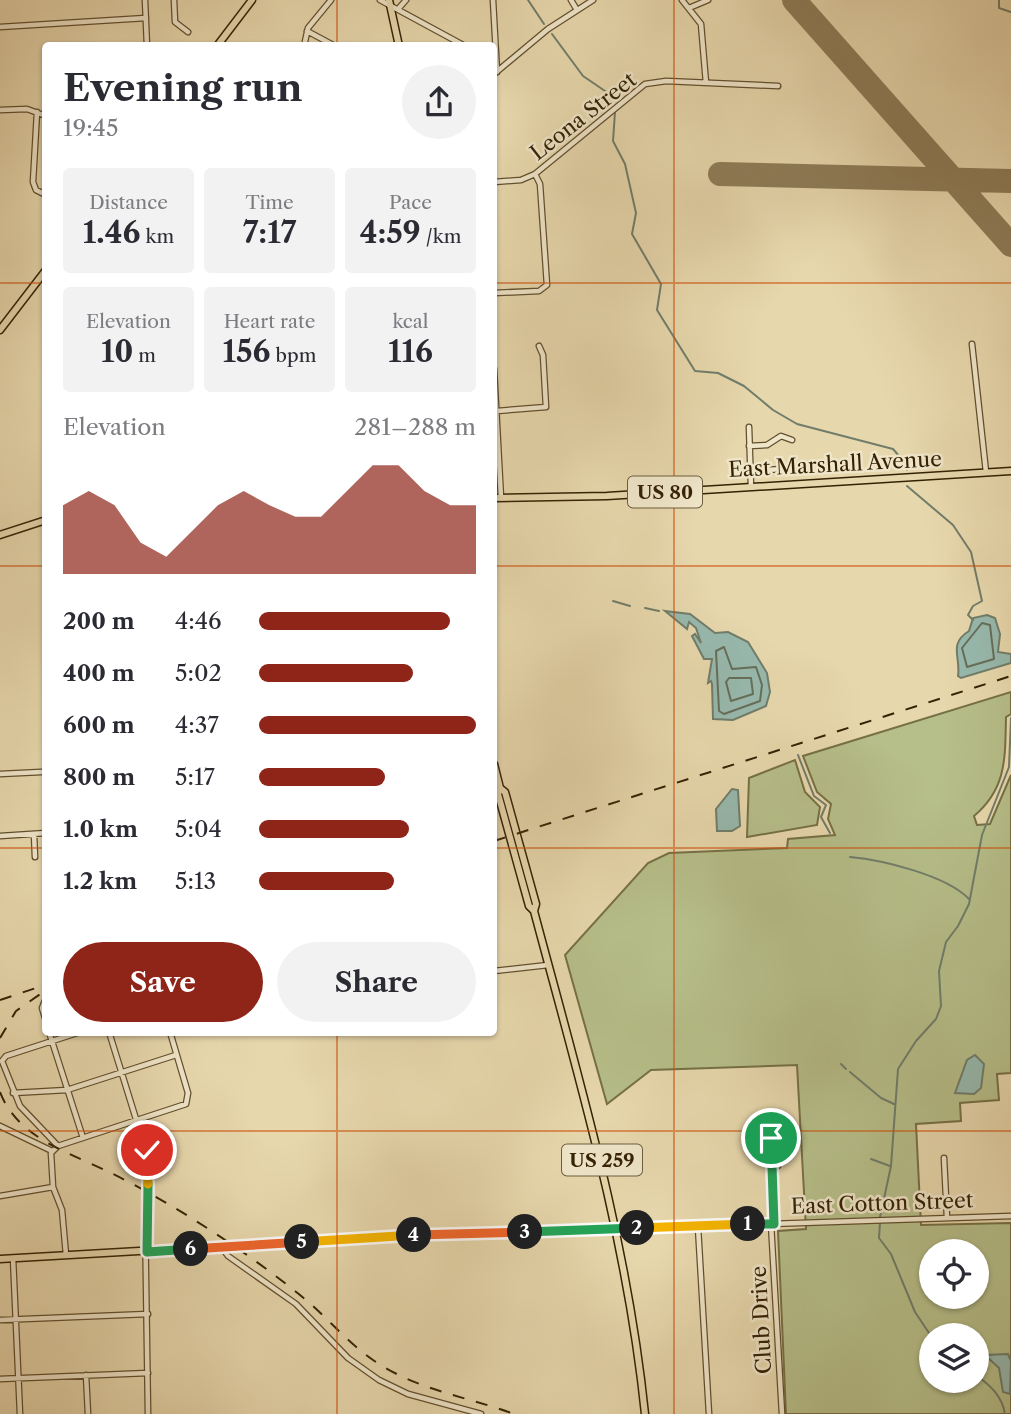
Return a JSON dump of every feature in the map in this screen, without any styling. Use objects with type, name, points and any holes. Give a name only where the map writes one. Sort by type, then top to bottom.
[{"type":"main road","points":[[220,42],[252,0]]},
{"type":"main road","points":[[390,3],[398,42]]},
{"type":"main road","points":[[0,330],[42,275]]},
{"type":"main road","name":"East Marshall Avenue","points":[[497,498],[618,496],[1011,471]]},
{"type":"main road","points":[[0,535],[42,521]]},
{"type":"main road","name":"US 259","points":[[497,776],[500,788],[498,794],[514,836],[529,906],[534,911],[596,1132],[618,1229],[645,1414]]},
{"type":"main road","name":"East Cotton Street","points":[[0,1259],[412,1236],[618,1229]]},
{"type":"street","points":[[145,0],[147,42]]},
{"type":"street","points":[[174,0],[175,22],[188,32]]},
{"type":"street","points":[[305,42],[307,31],[331,0]]},
{"type":"street","points":[[380,0],[458,42]]},
{"type":"street","points":[[399,8],[405,0]]},
{"type":"street","points":[[494,0],[495,42]]},
{"type":"street","points":[[572,0],[578,10]]},
{"type":"street","points":[[497,71],[593,0]]},
{"type":"street","points":[[682,0],[701,24],[706,83]]},
{"type":"street","points":[[689,8],[708,0]]},
{"type":"street","points":[[0,27],[146,18]]},
{"type":"street","points":[[307,31],[328,42]]},
{"type":"street","name":"Leona Street","points":[[497,182],[523,180],[535,174],[642,85],[663,81],[778,86]]},
{"type":"street","points":[[0,110],[25,109],[42,114]]},
{"type":"street","points":[[37,112],[33,182],[36,190],[42,193]]},
{"type":"street","points":[[497,293],[539,291],[546,287],[540,184],[535,174]]},
{"type":"street","points":[[37,281],[42,284]]},
{"type":"street","points":[[972,344],[987,473]]},
{"type":"street","points":[[497,411],[545,408],[543,355],[539,346]]},
{"type":"street","points":[[749,427],[751,487]]},
{"type":"street","points":[[749,446],[767,445],[781,436],[792,440]]},
{"type":"street","points":[[750,471],[799,468]]},
{"type":"street","points":[[0,774],[41,772]]},
{"type":"street","points":[[0,836],[42,833]]},
{"type":"street","points":[[34,834],[35,857]]},
{"type":"street","points":[[497,971],[549,964]]},
{"type":"street","points":[[50,1036],[83,1138]]},
{"type":"street","points":[[58,1146],[24,1112],[13,1093],[2,1061],[6,1056],[68,1036]]},
{"type":"street","points":[[110,1036],[149,1161],[145,1210],[148,1414]]},
{"type":"street","points":[[52,1151],[58,1146],[138,1121],[187,1102],[188,1093],[171,1036]]},
{"type":"street","points":[[13,1093],[67,1090],[176,1055]]},
{"type":"street","points":[[0,1126],[52,1151]]},
{"type":"street","name":"Club Drive","points":[[772,1171],[778,1166],[778,1140],[774,1137],[770,1140],[772,1224],[782,1414]]},
{"type":"street","points":[[52,1151],[52,1187],[62,1210],[66,1255]]},
{"type":"street","points":[[944,1158],[947,1218]]},
{"type":"street","points":[[0,1196],[52,1187]]},
{"type":"street","name":"East Cotton Street","points":[[618,1229],[1011,1216]]},
{"type":"street","points":[[698,1227],[709,1414]]},
{"type":"street","points":[[222,1248],[228,1256],[301,1308],[348,1358],[369,1374],[399,1390],[481,1414]]},
{"type":"street","points":[[13,1258],[20,1414]]},
{"type":"street","points":[[0,1320],[148,1314]]},
{"type":"street","points":[[0,1379],[148,1373]]},
{"type":"street","points":[[86,1375],[88,1414]]},
{"type":"green space","points":[[1011,692],[1011,714],[1006,717],[1002,771],[993,794],[974,816],[977,825],[990,824],[1011,775],[1011,1073],[997,1074],[999,1100],[960,1103],[961,1121],[916,1124],[921,1225],[1011,1223],[1011,1414],[786,1414],[778,1231],[806,1229],[797,1065],[651,1070],[607,1104],[565,955],[648,863],[669,853],[787,848],[788,839],[835,835],[828,819],[831,804],[817,792],[803,756]]},
{"type":"green space","points":[[795,760],[805,792],[820,807],[817,825],[747,837],[749,778]]},
{"type":"water","points":[[665,611],[690,614],[715,633],[728,632],[748,642],[767,673],[770,692],[766,706],[733,720],[713,719],[712,684],[711,681],[708,683],[712,659],[704,659],[692,636],[695,634],[701,643],[696,628],[689,622],[687,629]]},
{"type":"water","points":[[987,615],[995,618],[1000,634],[998,652],[1011,654],[1011,663],[961,678],[958,676],[959,641],[969,631],[973,618]]},
{"type":"water","points":[[732,789],[738,790],[740,826],[732,831],[717,831],[716,809]]},
{"type":"water","points":[[975,1055],[984,1064],[981,1088],[974,1094],[955,1093],[967,1060]]},
{"type":"water","points":[[1008,1354],[1011,1361],[1010,1394],[1003,1392],[999,1368],[989,1359],[989,1355]]},
{"type":"waterway","points":[[528,0],[544,24]]},
{"type":"waterway","points":[[999,0],[999,8],[1011,12]]},
{"type":"waterway","points":[[552,34],[583,76],[608,93],[611,102]]},
{"type":"waterway","points":[[615,112],[613,141],[625,164],[636,213],[632,234],[661,284],[657,310],[695,371],[718,373],[744,386],[773,410],[797,424],[893,449],[906,464],[907,470]]},
{"type":"waterway","points":[[907,486],[953,525],[971,552],[982,601],[973,606],[968,615],[973,620]]},
{"type":"waterway","points":[[613,601],[630,606]]},
{"type":"waterway","points":[[645,608],[659,611]]},
{"type":"waterway","points":[[880,1217],[891,1166],[898,1069],[916,1041],[936,1019],[941,1006],[939,971],[946,942],[969,904],[982,835],[1009,767],[1011,718]]},
{"type":"waterway","points":[[798,755],[814,796],[826,805],[821,817],[830,833]]},
{"type":"waterway","points":[[850,857],[913,870],[959,890],[969,899]]},
{"type":"waterway","points":[[841,1064],[846,1069]]},
{"type":"waterway","points":[[850,1072],[881,1098],[894,1104]]},
{"type":"waterway","points":[[871,1159],[890,1166]]},
{"type":"waterway","points":[[880,1223],[879,1238],[891,1254],[915,1312],[922,1323]]},
{"type":"waterway","points":[[989,1386],[1001,1402],[1005,1414]]},
{"type":"runway","points":[[794,0],[1011,245]]},
{"type":"runway","points":[[720,174],[1011,181]]},
{"type":"railway","points":[[497,840],[1011,676]]},
{"type":"railway","points":[[0,1000],[39,987]]},
{"type":"railway","points":[[0,1038],[16,1011],[42,993]]},
{"type":"railway","points":[[0,1092],[19,1122],[33,1133],[47,1143],[136,1186],[210,1230],[300,1295],[361,1351],[384,1367],[431,1388],[514,1414]]},
{"type":"route","points":[[147,1150],[147,1252],[361,1238],[774,1224],[771,1138]]}]
